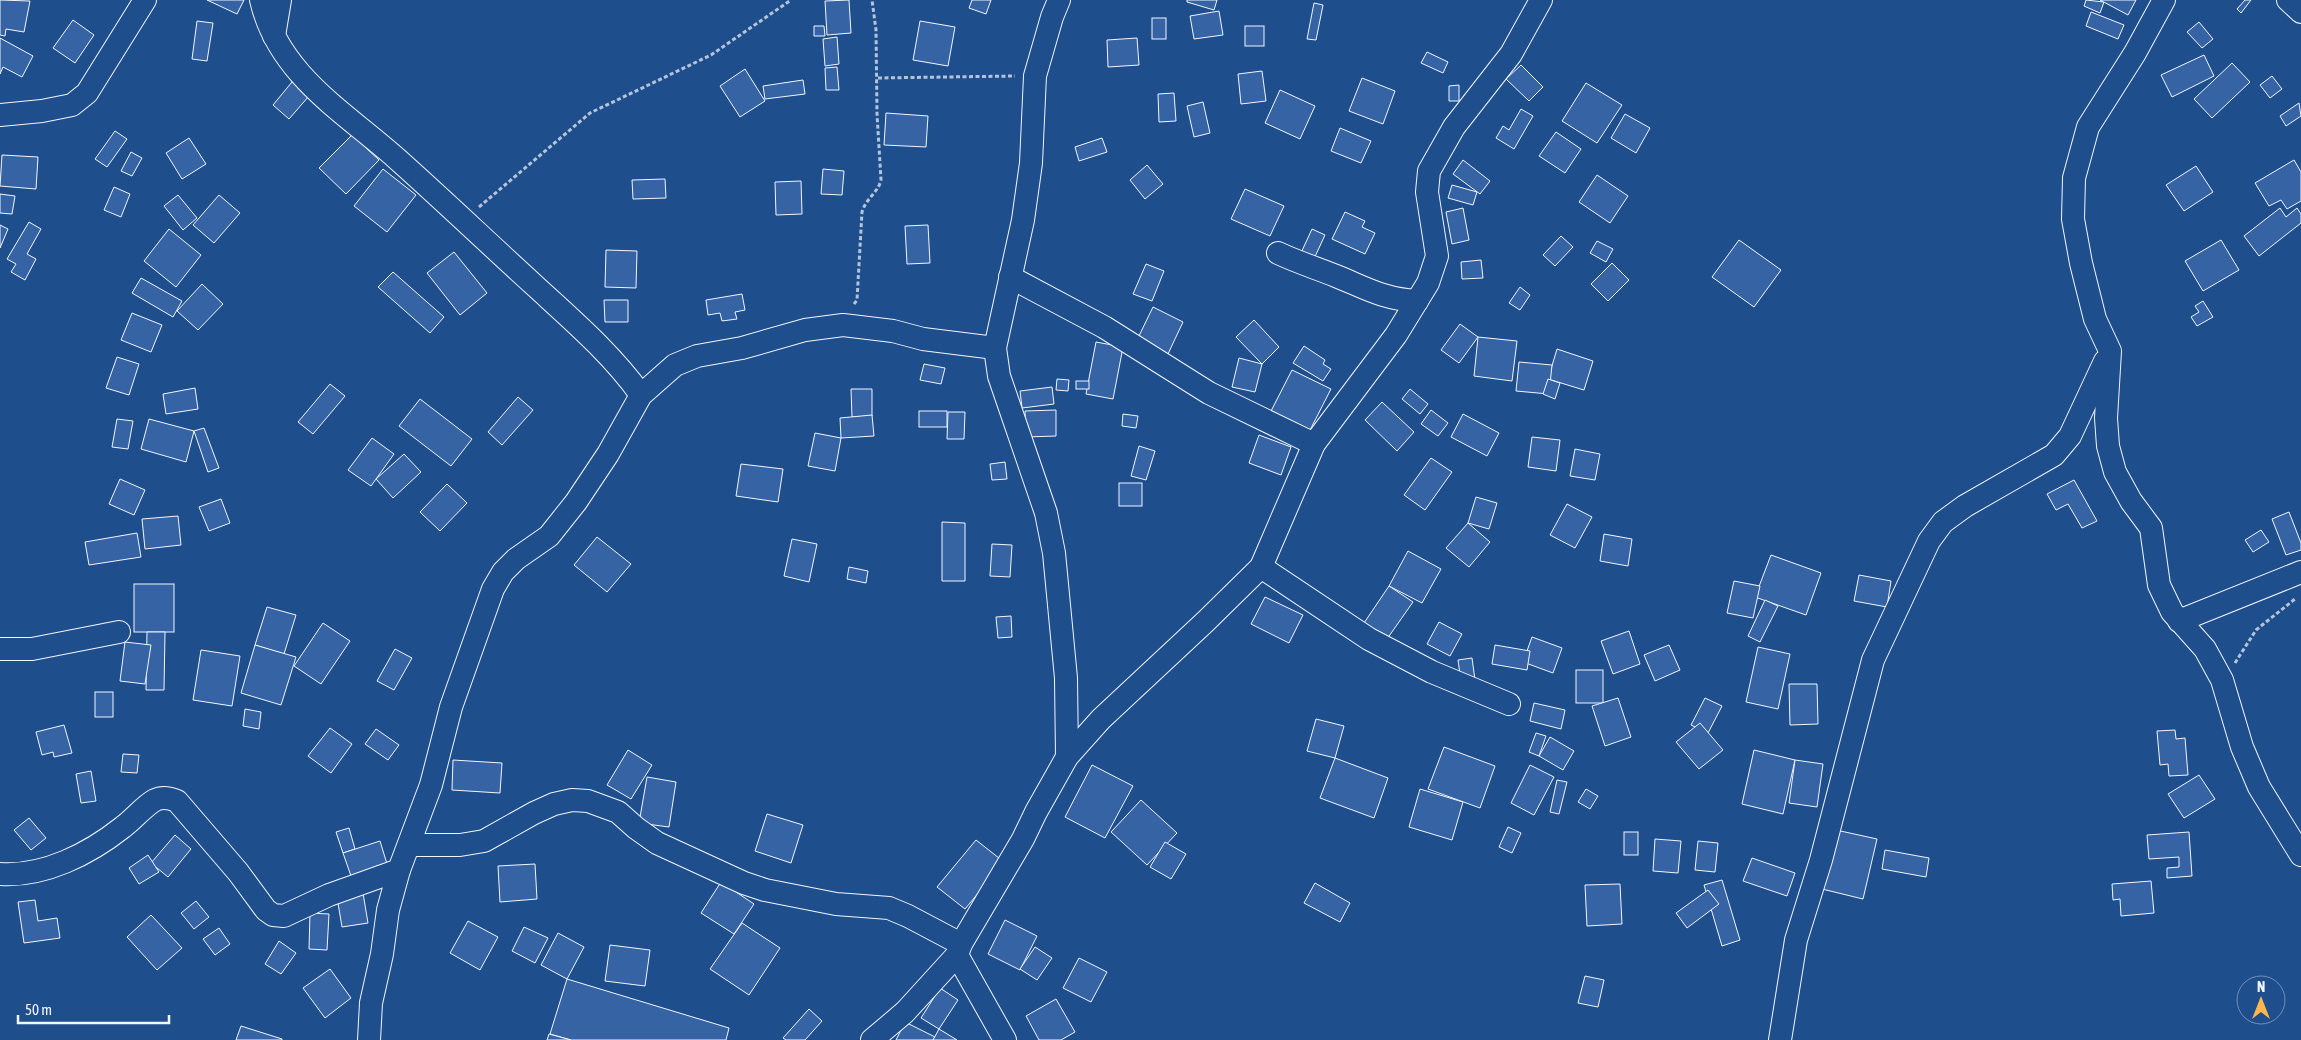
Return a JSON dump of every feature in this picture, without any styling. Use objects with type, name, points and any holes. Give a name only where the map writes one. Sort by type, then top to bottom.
[{"type":"street","points":[[0,115],[42,111],[72,105],[87,93],[146,0]]},
{"type":"street","points":[[261,0],[265,17],[274,37],[304,80],[394,156],[585,332],[622,369],[641,395]]},
{"type":"street","points":[[274,37],[280,0]]},
{"type":"street","points":[[1059,0],[1052,17],[1035,76],[1031,163],[1023,220],[995,348],[998,376],[1046,513],[1054,553],[1066,678],[1067,758]]},
{"type":"street","points":[[872,1040],[905,1012],[959,949],[1023,839],[1067,758],[1101,719],[1261,567],[1314,444],[1396,335],[1428,283],[1437,256],[1427,192],[1429,170],[1454,127],[1511,54],[1540,0]]},
{"type":"street","points":[[2164,0],[2088,127],[2074,178],[2073,219],[2081,263],[2095,319],[2110,351],[2106,418],[2108,446],[2115,472],[2131,501],[2151,528],[2159,584],[2172,612],[2205,649],[2223,683],[2242,747],[2259,787],[2301,854]]},
{"type":"street","points":[[2288,0],[2301,12]]},
{"type":"street","points":[[1278,253],[1301,264],[1336,276],[1369,292],[1417,302]]},
{"type":"street","points":[[1010,277],[1128,341],[1209,394],[1314,444]]},
{"type":"street","points":[[369,1040],[371,1003],[382,954],[388,910],[399,870],[431,785],[451,707],[493,589],[503,572],[516,559],[549,536],[571,508],[608,454],[641,395],[676,365],[697,356],[742,348],[805,330],[843,325],[893,331],[923,339],[995,348]]},
{"type":"street","points":[[1780,1040],[1796,940],[1821,860],[1873,660],[1929,541],[1943,522],[1965,506],[2054,455],[2070,436],[2110,351]]},
{"type":"street","points":[[1261,567],[1369,639],[1432,672],[1509,704]]},
{"type":"street","points":[[2180,621],[2301,572]]},
{"type":"street","points":[[0,649],[32,649],[119,632]]},
{"type":"street","points":[[0,874],[21,875],[56,866],[108,839],[156,800],[168,797],[177,802],[238,872],[266,910],[273,915],[289,914],[329,896],[399,870]]},
{"type":"street","points":[[410,845],[460,845],[484,841],[534,812],[554,804],[572,800],[588,802],[618,812],[657,843],[744,883],[765,890],[836,904],[889,908],[908,916],[959,949],[1005,1040]]},
{"type":"path","points":[[464,220],[590,113],[711,55],[791,0]]},
{"type":"path","points":[[843,325],[850,309],[857,300],[860,231],[864,204],[882,180],[877,114],[878,78],[872,0]]},
{"type":"path","points":[[878,78],[1035,76]]},
{"type":"path","points":[[2223,683],[2256,630],[2301,594]]},
{"type":"building","points":[[0,0],[30,1],[24,32],[6,29],[5,36],[0,35]]},
{"type":"building","points":[[207,0],[244,0],[237,14]]},
{"type":"building","points":[[849,0],[851,33],[827,35],[825,1]]},
{"type":"building","points":[[972,0],[991,0],[986,14],[969,8]]},
{"type":"building","points":[[1187,0],[1217,0],[1214,10],[1187,2]]},
{"type":"building","points":[[2086,0],[2104,2],[2100,13],[2084,6]]},
{"type":"building","points":[[2100,0],[2136,0],[2128,15]]},
{"type":"building","points":[[2245,0],[2251,0],[2241,13],[2237,9]]},
{"type":"building","points":[[1314,3],[1323,5],[1316,40],[1307,39]]},
{"type":"building","points":[[1219,11],[1223,35],[1194,39],[1190,16]]},
{"type":"building","points":[[2091,12],[2124,25],[2118,39],[2086,26]]},
{"type":"building","points":[[1152,18],[1166,18],[1166,39],[1152,39]]},
{"type":"building","points":[[73,20],[94,35],[75,63],[53,48]]},
{"type":"building","points":[[197,21],[213,23],[207,61],[192,59]]},
{"type":"building","points":[[920,21],[955,27],[948,66],[913,60]]},
{"type":"building","points":[[2199,22],[2213,39],[2202,48],[2187,32]]},
{"type":"building","points":[[814,26],[824,26],[825,36],[814,36]]},
{"type":"building","points":[[1245,26],[1264,26],[1264,46],[1245,46]]},
{"type":"building","points":[[837,37],[839,64],[825,66],[823,39]]},
{"type":"building","points":[[0,38],[33,56],[22,77],[3,67],[0,74]]},
{"type":"building","points":[[1137,38],[1139,65],[1108,67],[1107,40]]},
{"type":"building","points":[[1427,52],[1448,62],[1443,73],[1421,63]]},
{"type":"building","points":[[2204,55],[2214,76],[2172,97],[2161,75]]},
{"type":"building","points":[[2232,63],[2250,82],[2212,118],[2194,99]]},
{"type":"building","points":[[1521,65],[1543,87],[1529,101],[1506,79]]},
{"type":"building","points":[[837,67],[839,90],[826,90],[825,68]]},
{"type":"building","points":[[745,69],[765,101],[740,117],[720,86]]},
{"type":"building","points":[[1262,71],[1266,101],[1241,104],[1238,74]]},
{"type":"building","points":[[2272,76],[2282,89],[2270,98],[2260,85]]},
{"type":"building","points":[[1362,78],[1395,91],[1383,124],[1349,111]]},
{"type":"building","points":[[803,80],[805,94],[765,99],[763,86]]},
{"type":"building","points":[[292,82],[309,96],[289,119],[273,105]]},
{"type":"building","points":[[1586,83],[1622,105],[1597,143],[1562,121]]},
{"type":"building","points":[[1459,85],[1459,101],[1449,101],[1449,86]]},
{"type":"building","points":[[1280,90],[1315,106],[1300,139],[1265,123]]},
{"type":"building","points":[[1174,93],[1176,121],[1159,122],[1158,94]]},
{"type":"building","points":[[1203,102],[1210,133],[1194,137],[1187,106]]},
{"type":"building","points":[[2299,103],[2301,116],[2286,126],[2280,116]]},
{"type":"building","points":[[1521,109],[1533,116],[1514,149],[1496,138],[1503,126],[1509,130]]},
{"type":"building","points":[[886,113],[928,116],[926,147],[884,145]]},
{"type":"building","points":[[1625,114],[1650,128],[1636,153],[1611,138]]},
{"type":"building","points":[[1340,128],[1371,141],[1361,163],[1331,151]]},
{"type":"building","points":[[115,131],[127,139],[107,167],[95,159]]},
{"type":"building","points":[[1556,132],[1581,149],[1565,173],[1539,156]]},
{"type":"building","points":[[352,135],[379,160],[346,194],[319,168]]},
{"type":"building","points":[[189,138],[206,164],[182,179],[166,153]]},
{"type":"building","points":[[1102,138],[1107,152],[1079,161],[1075,147]]},
{"type":"building","points":[[131,152],[142,158],[132,176],[121,171]]},
{"type":"building","points":[[2,155],[38,157],[36,189],[0,186]]},
{"type":"building","points":[[1463,160],[1490,181],[1480,194],[1453,174]]},
{"type":"building","points":[[2294,160],[2301,172],[2301,201],[2287,209],[2281,200],[2269,206],[2255,183]]},
{"type":"building","points":[[1147,165],[1163,184],[1145,199],[1130,180]]},
{"type":"building","points":[[2196,166],[2213,192],[2184,211],[2166,185]]},
{"type":"building","points":[[383,169],[416,195],[387,232],[354,206]]},
{"type":"building","points":[[823,169],[844,171],[842,195],[821,194]]},
{"type":"building","points":[[1597,175],[1628,196],[1610,223],[1579,202]]},
{"type":"building","points":[[665,179],[666,198],[633,199],[632,180]]},
{"type":"building","points":[[801,181],[802,214],[776,215],[775,182]]},
{"type":"building","points":[[1452,185],[1477,192],[1473,205],[1448,198]]},
{"type":"building","points":[[114,187],[130,194],[121,217],[104,210]]},
{"type":"building","points":[[1245,189],[1284,206],[1270,236],[1231,219]]},
{"type":"building","points":[[0,194],[15,196],[12,214],[0,213]]},
{"type":"building","points":[[178,195],[197,218],[183,230],[164,206]]},
{"type":"building","points":[[219,195],[240,213],[214,243],[193,225]]},
{"type":"building","points":[[1463,208],[1469,240],[1452,244],[1446,212]]},
{"type":"building","points":[[2280,208],[2286,217],[2297,208],[2301,214],[2301,223],[2259,256],[2244,236]]},
{"type":"building","points":[[1345,212],[1365,221],[1362,227],[1375,233],[1365,254],[1332,239]]},
{"type":"building","points":[[29,222],[41,229],[27,254],[36,259],[25,280],[11,272],[16,264],[7,259]]},
{"type":"building","points":[[0,225],[8,229],[0,248]]},
{"type":"building","points":[[928,225],[930,263],[907,264],[905,226]]},
{"type":"building","points":[[169,229],[201,255],[176,287],[144,261]]},
{"type":"building","points":[[1312,229],[1325,235],[1313,261],[1300,255]]},
{"type":"building","points":[[1561,236],[1573,247],[1555,266],[1543,255]]},
{"type":"building","points":[[1739,240],[1781,270],[1754,307],[1712,277]]},
{"type":"building","points":[[2221,240],[2239,270],[2203,291],[2185,261]]},
{"type":"building","points":[[1597,241],[1613,249],[1606,262],[1590,253]]},
{"type":"building","points":[[606,250],[637,251],[636,288],[605,287]]},
{"type":"building","points":[[454,252],[487,293],[460,315],[427,273]]},
{"type":"building","points":[[1481,260],[1483,278],[1462,279],[1461,262]]},
{"type":"building","points":[[1612,263],[1629,280],[1608,301],[1591,284]]},
{"type":"building","points":[[1146,264],[1164,271],[1152,301],[1133,294]]},
{"type":"building","points":[[393,272],[444,317],[430,333],[378,287]]},
{"type":"building","points":[[141,278],[182,301],[173,317],[132,293]]},
{"type":"building","points":[[202,284],[223,304],[198,330],[177,311]]},
{"type":"building","points":[[1520,287],[1530,295],[1520,310],[1509,303]]},
{"type":"building","points":[[742,294],[745,310],[735,312],[737,319],[722,321],[720,313],[708,315],[706,300]]},
{"type":"building","points":[[604,300],[628,300],[628,322],[605,322]]},
{"type":"building","points":[[2203,301],[2213,317],[2197,326],[2191,317],[2199,312],[2195,306]]},
{"type":"building","points":[[1153,307],[1183,322],[1167,356],[1136,342]]},
{"type":"building","points":[[132,313],[162,325],[151,352],[121,340]]},
{"type":"building","points":[[1254,320],[1279,347],[1262,364],[1236,337]]},
{"type":"building","points":[[1460,324],[1478,337],[1459,363],[1441,350]]},
{"type":"building","points":[[1478,337],[1517,341],[1512,381],[1474,376]]},
{"type":"building","points":[[1096,342],[1123,347],[1113,399],[1086,394]]},
{"type":"building","points":[[1304,346],[1325,360],[1323,364],[1331,369],[1323,381],[1293,363]]},
{"type":"building","points":[[1557,349],[1593,361],[1584,390],[1548,379]]},
{"type":"building","points":[[117,357],[139,364],[129,395],[106,388]]},
{"type":"building","points":[[1239,358],[1262,364],[1255,392],[1232,387]]},
{"type":"building","points":[[1519,362],[1552,365],[1549,394],[1516,391]]},
{"type":"building","points":[[924,364],[945,368],[941,384],[920,380]]},
{"type":"building","points":[[1292,370],[1331,389],[1308,434],[1269,415]]},
{"type":"building","points":[[1057,379],[1069,380],[1068,391],[1056,390]]},
{"type":"building","points":[[1548,379],[1560,383],[1555,399],[1543,394]]},
{"type":"building","points":[[1076,381],[1089,381],[1089,389],[1076,389]]},
{"type":"building","points":[[330,384],[345,396],[313,434],[298,422]]},
{"type":"building","points":[[1052,387],[1054,404],[1022,408],[1020,391]]},
{"type":"building","points":[[195,388],[198,409],[166,414],[163,394]]},
{"type":"building","points":[[851,389],[872,389],[872,416],[852,417]]},
{"type":"building","points":[[1410,389],[1428,404],[1420,414],[1402,399]]},
{"type":"building","points":[[518,397],[533,410],[502,445],[488,432]]},
{"type":"building","points":[[420,399],[472,439],[451,466],[399,426]]},
{"type":"building","points":[[1382,402],[1414,432],[1397,451],[1365,420]]},
{"type":"building","points":[[1056,410],[1056,436],[1026,437],[1025,411]]},
{"type":"building","points":[[1431,410],[1448,423],[1438,436],[1421,424]]},
{"type":"building","points":[[919,411],[947,411],[947,427],[919,427]]},
{"type":"building","points":[[948,412],[965,412],[964,439],[947,439]]},
{"type":"building","points":[[1123,414],[1138,416],[1136,428],[1122,426]]},
{"type":"building","points":[[1463,414],[1499,433],[1487,456],[1451,437]]},
{"type":"building","points":[[872,415],[874,436],[841,438],[840,418]]},
{"type":"building","points":[[117,419],[133,421],[128,449],[112,447]]},
{"type":"building","points":[[149,419],[194,431],[186,462],[141,449]]},
{"type":"building","points":[[204,428],[219,468],[208,472],[194,431]]},
{"type":"building","points":[[815,433],[841,438],[835,471],[808,466]]},
{"type":"building","points":[[1259,435],[1291,447],[1281,475],[1249,463]]},
{"type":"building","points":[[1532,437],[1560,440],[1556,471],[1528,467]]},
{"type":"building","points":[[372,438],[394,454],[371,486],[348,470]]},
{"type":"building","points":[[1139,446],[1155,451],[1146,480],[1131,476]]},
{"type":"building","points":[[1575,449],[1600,454],[1595,480],[1570,476]]},
{"type":"building","points":[[404,454],[421,472],[393,498],[376,479]]},
{"type":"building","points":[[1431,458],[1452,472],[1425,510],[1404,495]]},
{"type":"building","points":[[1005,462],[1007,479],[992,480],[990,464]]},
{"type":"building","points":[[741,464],[783,469],[778,502],[736,496]]},
{"type":"building","points":[[120,479],[145,490],[134,515],[109,504]]},
{"type":"building","points":[[2074,480],[2097,521],[2082,528],[2068,504],[2056,510],[2047,494]]},
{"type":"building","points":[[1119,483],[1142,483],[1142,506],[1119,506]]},
{"type":"building","points":[[447,484],[467,503],[440,531],[420,512]]},
{"type":"building","points":[[1476,497],[1497,503],[1489,529],[1468,523]]},
{"type":"building","points":[[221,499],[230,523],[209,531],[199,507]]},
{"type":"building","points":[[1567,504],[1592,517],[1575,548],[1550,535]]},
{"type":"building","points":[[2289,512],[2301,543],[2301,550],[2286,555],[2272,519]]},
{"type":"building","points":[[178,516],[181,545],[145,549],[142,519]]},
{"type":"building","points":[[942,522],[965,523],[965,581],[942,581]]},
{"type":"building","points":[[1468,523],[1490,542],[1469,567],[1446,548]]},
{"type":"building","points":[[2261,530],[2269,542],[2253,552],[2245,540]]},
{"type":"building","points":[[137,533],[141,557],[89,565],[85,542]]},
{"type":"building","points":[[1604,534],[1632,539],[1628,566],[1600,561]]},
{"type":"building","points":[[597,537],[631,564],[607,592],[574,565]]},
{"type":"building","points":[[792,539],[817,544],[809,582],[784,576]]},
{"type":"building","points":[[992,544],[1012,545],[1010,577],[990,576]]},
{"type":"building","points":[[1408,551],[1441,569],[1422,603],[1389,586]]},
{"type":"building","points":[[1771,555],[1821,573],[1806,615],[1755,597]]},
{"type":"building","points":[[849,567],[868,571],[866,583],[847,579]]},
{"type":"building","points":[[1859,575],[1891,581],[1887,607],[1854,601]]},
{"type":"building","points":[[1734,581],[1760,586],[1753,618],[1727,613]]},
{"type":"building","points":[[134,584],[174,584],[174,632],[134,632]]},
{"type":"building","points":[[1389,586],[1413,602],[1387,639],[1364,623]]},
{"type":"building","points":[[1265,597],[1303,615],[1289,643],[1251,624]]},
{"type":"building","points":[[1765,600],[1778,606],[1760,642],[1748,636]]},
{"type":"building","points":[[267,607],[296,615],[284,654],[255,645]]},
{"type":"building","points":[[1011,616],[1012,637],[998,638],[996,617]]},
{"type":"building","points":[[1439,622],[1462,634],[1450,656],[1427,644]]},
{"type":"building","points":[[323,623],[350,641],[321,684],[294,666]]},
{"type":"building","points":[[1629,631],[1640,664],[1613,674],[1601,641]]},
{"type":"building","points":[[147,632],[165,632],[164,690],[146,690]]},
{"type":"building","points":[[1532,637],[1562,648],[1553,673],[1523,662]]},
{"type":"building","points":[[125,642],[151,645],[145,684],[120,681]]},
{"type":"building","points":[[255,645],[296,657],[281,705],[241,693]]},
{"type":"building","points":[[1495,645],[1530,651],[1527,670],[1492,664]]},
{"type":"building","points":[[1669,645],[1680,670],[1655,681],[1644,655]]},
{"type":"building","points":[[1758,647],[1790,654],[1778,709],[1746,702]]},
{"type":"building","points":[[395,649],[412,658],[394,690],[377,681]]},
{"type":"building","points":[[201,650],[240,656],[232,706],[193,700]]},
{"type":"building","points":[[1472,658],[1475,680],[1461,682],[1458,660]]},
{"type":"building","points":[[1576,670],[1603,670],[1603,703],[1576,703]]},
{"type":"building","points":[[1789,684],[1817,684],[1818,724],[1790,725]]},
{"type":"building","points":[[95,692],[113,692],[113,717],[95,717]]},
{"type":"building","points":[[1618,698],[1631,737],[1605,746],[1592,706]]},
{"type":"building","points":[[1705,698],[1722,706],[1708,733],[1691,725]]},
{"type":"building","points":[[1534,703],[1565,710],[1561,729],[1530,721]]},
{"type":"building","points":[[245,709],[261,712],[259,729],[243,726]]},
{"type":"building","points":[[1316,719],[1344,726],[1335,758],[1307,751]]},
{"type":"building","points":[[1700,723],[1723,750],[1699,769],[1676,742]]},
{"type":"building","points":[[64,725],[72,753],[54,757],[53,752],[42,755],[36,732]]},
{"type":"building","points":[[330,728],[352,744],[331,773],[308,756]]},
{"type":"building","points":[[376,729],[399,745],[388,760],[365,744]]},
{"type":"building","points":[[2175,730],[2176,739],[2185,738],[2188,775],[2169,776],[2168,764],[2160,765],[2157,731]]},
{"type":"building","points":[[1536,733],[1546,736],[1539,756],[1529,752]]},
{"type":"building","points":[[1550,737],[1574,751],[1563,770],[1539,756]]},
{"type":"building","points":[[1444,747],[1495,766],[1480,808],[1428,789]]},
{"type":"building","points":[[628,750],[652,765],[631,799],[607,785]]},
{"type":"building","points":[[1754,750],[1795,760],[1783,814],[1742,804]]},
{"type":"building","points":[[123,754],[139,755],[137,773],[121,772]]},
{"type":"building","points":[[1335,758],[1388,778],[1374,818],[1320,798]]},
{"type":"building","points":[[453,760],[502,763],[500,793],[452,790]]},
{"type":"building","points":[[1795,760],[1823,764],[1817,807],[1789,803]]},
{"type":"building","points":[[1092,765],[1133,786],[1105,838],[1065,817]]},
{"type":"building","points":[[1530,765],[1554,777],[1534,815],[1511,803]]},
{"type":"building","points":[[91,771],[96,801],[81,803],[76,774]]},
{"type":"building","points":[[2199,775],[2215,799],[2184,818],[2168,794]]},
{"type":"building","points":[[647,777],[676,782],[669,827],[639,823]]},
{"type":"building","points":[[1557,780],[1567,782],[1559,814],[1550,812]]},
{"type":"building","points":[[1420,789],[1463,802],[1452,840],[1409,827]]},
{"type":"building","points":[[1586,789],[1598,796],[1590,809],[1578,802]]},
{"type":"building","points":[[1141,800],[1177,833],[1147,865],[1111,832]]},
{"type":"building","points":[[767,814],[803,825],[791,863],[755,851]]},
{"type":"building","points":[[29,818],[46,838],[31,850],[14,830]]},
{"type":"building","points":[[1508,827],[1521,833],[1512,853],[1499,847]]},
{"type":"building","points":[[349,828],[355,849],[343,853],[336,832]]},
{"type":"building","points":[[1836,830],[1877,839],[1863,899],[1822,889]]},
{"type":"building","points":[[1624,832],[1638,832],[1638,855],[1624,855]]},
{"type":"building","points":[[2189,832],[2192,876],[2167,878],[2167,868],[2179,867],[2179,857],[2149,859],[2147,835]]},
{"type":"building","points":[[175,835],[191,849],[168,877],[151,863]]},
{"type":"building","points":[[1655,839],[1681,841],[1678,873],[1653,871]]},
{"type":"building","points":[[976,840],[1004,862],[965,909],[937,887]]},
{"type":"building","points":[[380,841],[387,864],[351,876],[343,853]]},
{"type":"building","points":[[1698,841],[1718,843],[1715,872],[1695,870]]},
{"type":"building","points":[[1165,842],[1186,854],[1171,879],[1150,867]]},
{"type":"building","points":[[1885,850],[1929,858],[1926,877],[1882,869]]},
{"type":"building","points":[[148,855],[159,872],[139,884],[129,868]]},
{"type":"building","points":[[1752,858],[1795,873],[1787,896],[1743,881]]},
{"type":"building","points":[[535,864],[537,899],[500,902],[498,866]]},
{"type":"building","points":[[1722,880],[1740,940],[1722,946],[1704,885]]},
{"type":"building","points":[[2151,881],[2154,913],[2121,916],[2120,899],[2113,900],[2112,884]]},
{"type":"building","points":[[721,882],[754,904],[734,934],[701,913]]},
{"type":"building","points":[[1315,883],[1350,903],[1340,922],[1304,903]]},
{"type":"building","points":[[1620,884],[1622,924],[1587,926],[1585,885]]},
{"type":"building","points":[[1708,890],[1719,904],[1687,928],[1676,913]]},
{"type":"building","points":[[363,893],[368,923],[342,927],[337,897]]},
{"type":"building","points":[[35,900],[38,921],[57,918],[60,938],[24,943],[18,902]]},
{"type":"building","points":[[196,901],[209,917],[194,929],[181,913]]},
{"type":"building","points":[[310,913],[329,914],[327,950],[309,949]]},
{"type":"building","points":[[151,915],[182,948],[157,970],[127,937]]},
{"type":"building","points":[[1005,920],[1037,936],[1020,970],[988,954]]},
{"type":"building","points":[[468,921],[498,937],[480,970],[450,953]]},
{"type":"building","points":[[742,923],[780,948],[749,995],[710,969]]},
{"type":"building","points":[[524,927],[548,938],[535,963],[512,951]]},
{"type":"building","points":[[219,928],[230,944],[215,955],[203,939]]},
{"type":"building","points":[[558,933],[584,947],[567,979],[541,965]]},
{"type":"building","points":[[279,941],[296,953],[281,974],[265,964]]},
{"type":"building","points":[[610,945],[650,950],[645,986],[605,981]]},
{"type":"building","points":[[1035,947],[1052,958],[1037,980],[1020,969]]},
{"type":"building","points":[[1079,958],[1107,972],[1091,1002],[1063,988]]},
{"type":"building","points":[[330,969],[351,998],[325,1018],[303,988]]},
{"type":"building","points":[[1585,976],[1604,980],[1598,1007],[1578,1003]]},
{"type":"building","points":[[567,979],[729,1028],[726,1040],[571,1040],[550,1034]]},
{"type":"building","points":[[940,988],[958,1000],[939,1029],[921,1018]]},
{"type":"building","points":[[1056,999],[1075,1032],[1061,1040],[1039,1040],[1026,1016]]},
{"type":"building","points":[[809,1009],[822,1021],[805,1040],[786,1040],[783,1038]]},
{"type":"building","points":[[905,1022],[935,1037],[933,1040],[896,1040]]},
{"type":"building","points":[[241,1026],[282,1039],[282,1040],[236,1040]]},
{"type":"building","points":[[939,1029],[957,1040],[933,1040]]},
{"type":"building","points":[[549,1034],[571,1040],[547,1040]]}]
